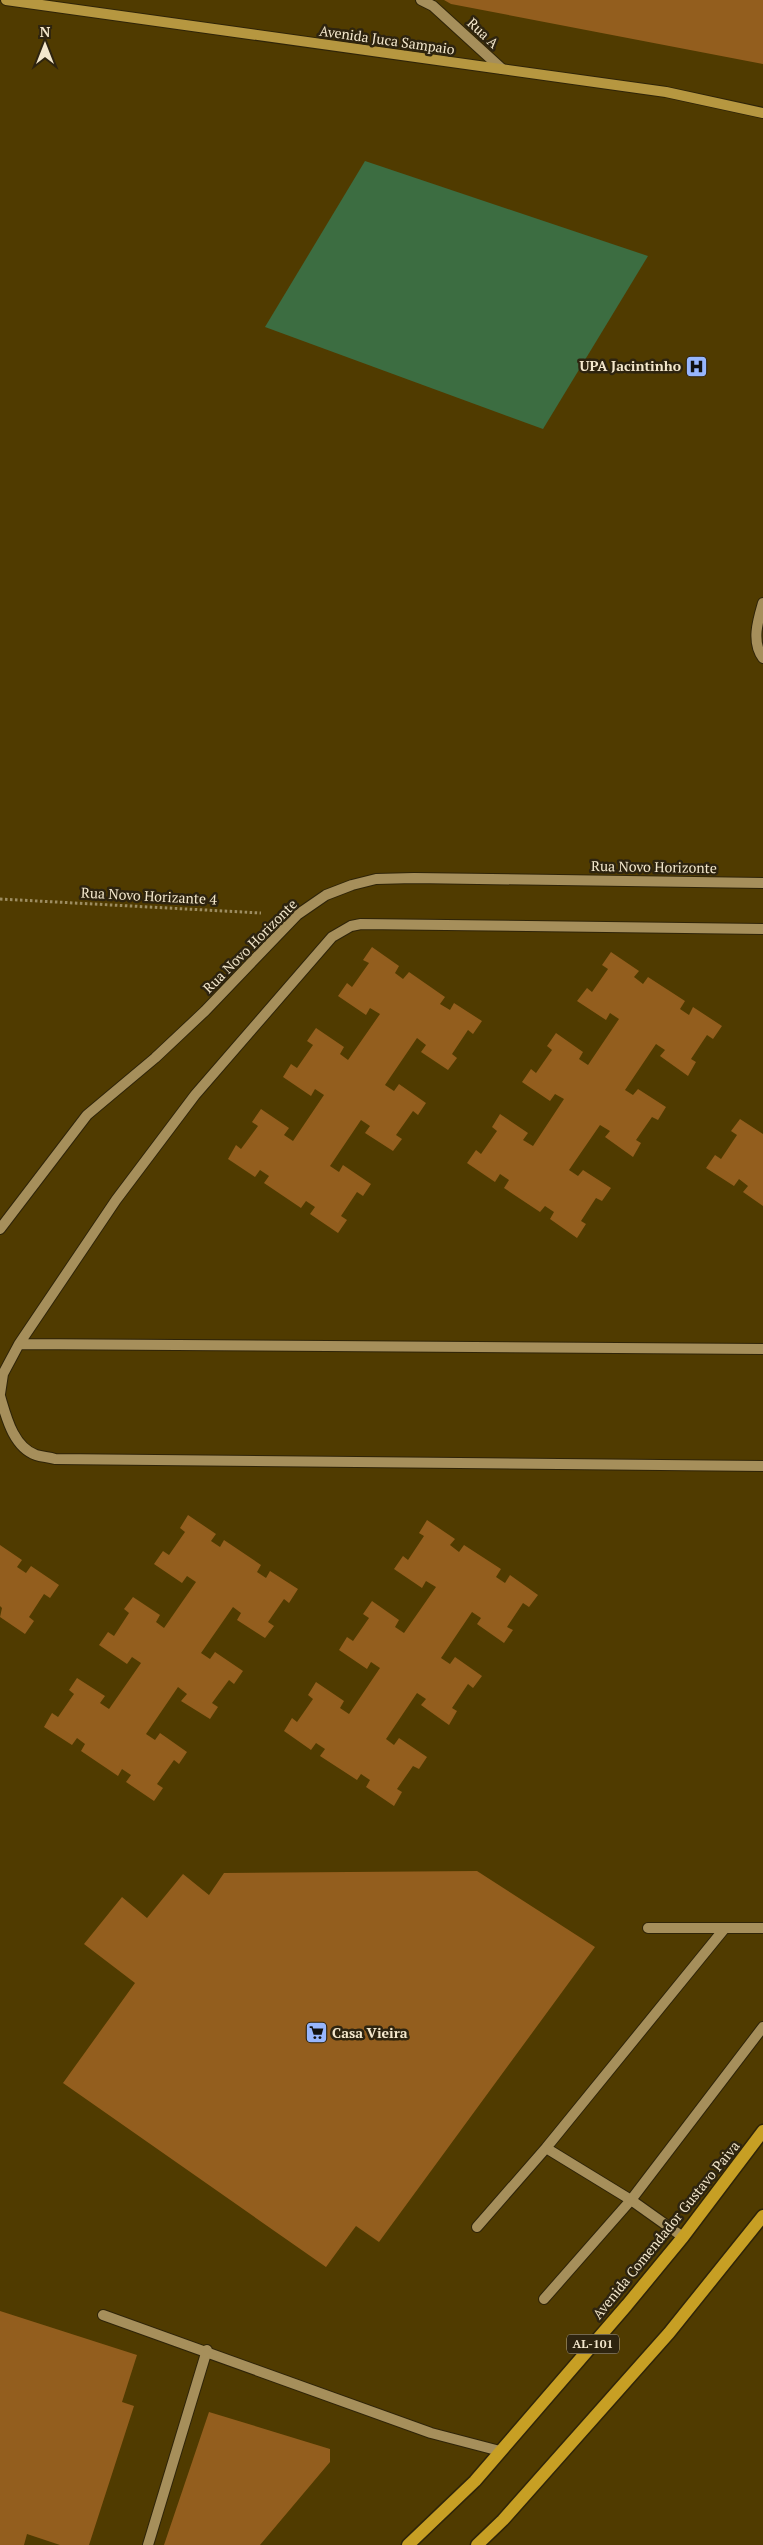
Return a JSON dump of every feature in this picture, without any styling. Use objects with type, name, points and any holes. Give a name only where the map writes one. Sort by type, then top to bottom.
[{"type":"main road","name":"Avenida Juca Sampaio","points":[[6,0],[666,92],[763,113]]},
{"type":"main road","name":"Avenida Comendador Gustavo Paiva","points":[[408,2545],[474,2481],[500,2451],[683,2237],[763,2131]]},
{"type":"main road","points":[[476,2545],[503,2520],[670,2333],[763,2216]]},
{"type":"street","name":"Rua A","points":[[421,0],[433,6],[502,70]]},
{"type":"street","points":[[763,603],[756,627],[758,644],[763,658]]},
{"type":"street","name":"Rua Novo Horizonte","points":[[0,1229],[87,1115],[155,1058],[205,1010],[297,915],[326,895],[376,879],[763,883]]},
{"type":"street","points":[[763,929],[361,924],[341,930],[332,937],[195,1096],[116,1200],[19,1344],[3,1374],[0,1395],[7,1421],[18,1440],[34,1454],[55,1458],[763,1466]]},
{"type":"street","points":[[19,1344],[763,1349]]},
{"type":"street","points":[[648,1928],[763,1928]]},
{"type":"street","points":[[476,2227],[546,2148],[726,1928]]},
{"type":"street","points":[[544,2299],[631,2200],[763,2026]]},
{"type":"street","points":[[546,2148],[631,2200],[683,2237]]},
{"type":"street","points":[[103,2315],[206,2350],[431,2433],[500,2451]]},
{"type":"street","points":[[148,2545],[206,2350]]},
{"type":"path","name":"Rua Novo Horizante 4","points":[[0,899],[297,915]]},
{"type":"green space","points":[[365,161],[648,256],[543,429],[265,327]]},
{"type":"building","points":[[444,0],[763,0],[763,64],[451,4]]},
{"type":"building","points":[[372,947],[399,966],[395,973],[403,979],[409,972],[445,997],[440,1004],[450,1010],[454,1003],[482,1021],[473,1034],[468,1030],[452,1054],[457,1058],[448,1070],[421,1052],[426,1045],[417,1038],[385,1085],[394,1091],[399,1084],[426,1103],[418,1115],[413,1111],[396,1135],[402,1139],[393,1151],[365,1133],[370,1126],[361,1120],[330,1166],[339,1172],[343,1165],[371,1184],[363,1196],[357,1192],[341,1216],[347,1220],[338,1233],[310,1214],[315,1207],[306,1201],[301,1208],[264,1183],[269,1176],[260,1170],[255,1177],[228,1159],[236,1145],[241,1149],[258,1126],[252,1122],[261,1109],[289,1128],[284,1135],[293,1141],[324,1095],[315,1089],[311,1096],[283,1077],[291,1064],[297,1068],[313,1045],[307,1041],[316,1028],[344,1047],[340,1054],[348,1060],[380,1014],[370,1008],[366,1015],[338,996],[347,983],[352,987],[369,963],[363,960]]},
{"type":"building","points":[[611,952],[639,971],[634,977],[643,984],[648,977],[685,1001],[680,1009],[689,1015],[693,1007],[722,1026],[713,1039],[707,1035],[691,1059],[696,1062],[688,1076],[660,1056],[665,1050],[656,1044],[625,1090],[633,1095],[638,1089],[666,1107],[658,1120],[652,1117],[636,1140],[641,1143],[633,1157],[605,1137],[610,1131],[600,1125],[569,1170],[578,1176],[583,1170],[611,1188],[602,1201],[596,1198],[581,1221],[586,1224],[577,1238],[550,1219],[554,1212],[545,1206],[540,1212],[504,1188],[509,1180],[500,1174],[495,1182],[467,1163],[476,1150],[481,1154],[497,1131],[492,1127],[500,1114],[528,1133],[523,1140],[533,1146],[564,1099],[555,1094],[550,1101],[522,1082],[531,1069],[536,1073],[552,1050],[547,1046],[556,1033],[583,1052],[579,1059],[588,1065],[619,1019],[610,1013],[606,1020],[577,1001],[587,988],[592,992],[608,969],[602,965]]},
{"type":"building","points":[[740,1119],[763,1134],[763,1206],[743,1192],[748,1186],[739,1179],[734,1186],[706,1168],[715,1155],[721,1159],[737,1135],[731,1131]]},
{"type":"building","points":[[188,1515],[216,1534],[211,1541],[220,1547],[224,1540],[261,1565],[257,1572],[266,1578],[270,1571],[298,1589],[289,1603],[284,1599],[268,1622],[274,1626],[265,1638],[237,1620],[241,1613],[233,1607],[201,1653],[210,1659],[215,1652],[243,1671],[234,1684],[229,1680],[212,1703],[218,1707],[210,1719],[181,1701],[187,1694],[178,1687],[146,1734],[155,1740],[160,1733],[187,1752],[179,1764],[174,1760],[157,1784],[163,1788],[154,1801],[126,1782],[131,1775],[122,1769],[118,1776],[81,1751],[85,1744],[77,1738],[72,1745],[44,1727],[52,1713],[58,1717],[74,1694],[69,1690],[77,1678],[105,1696],[100,1703],[109,1709],[141,1663],[132,1657],[127,1664],[99,1645],[108,1632],[114,1636],[129,1613],[124,1609],[133,1597],[160,1615],[156,1622],[164,1628],[196,1582],[187,1576],[182,1583],[154,1564],[163,1551],[169,1555],[185,1532],[180,1528]]},
{"type":"building","points":[[427,1520],[455,1539],[450,1545],[459,1552],[464,1545],[501,1569],[496,1577],[505,1583],[510,1575],[538,1595],[529,1607],[523,1603],[507,1627],[513,1630],[504,1643],[477,1624],[481,1618],[472,1612],[441,1658],[450,1664],[455,1657],[482,1676],[473,1688],[468,1684],[452,1708],[457,1711],[449,1725],[421,1705],[426,1699],[417,1693],[386,1739],[394,1745],[399,1738],[427,1757],[419,1769],[413,1766],[397,1789],[402,1792],[394,1806],[366,1787],[370,1780],[361,1774],[357,1780],[320,1756],[325,1749],[316,1743],[311,1750],[284,1731],[292,1718],[297,1722],[313,1699],[308,1695],[316,1682],[344,1701],[340,1708],[349,1714],[380,1668],[371,1662],[367,1669],[339,1650],[347,1637],[353,1641],[369,1618],[363,1614],[372,1601],[399,1620],[395,1627],[404,1633],[436,1587],[426,1581],[422,1588],[394,1569],[403,1556],[408,1560],[424,1536],[419,1533]]},
{"type":"building","points":[[0,1545],[22,1560],[17,1567],[26,1573],[31,1566],[59,1585],[50,1598],[44,1594],[29,1617],[34,1621],[25,1634],[0,1617],[2,1608],[0,1606]]},
{"type":"building","name":"Casa Vieira","points":[[477,1871],[595,1947],[379,2242],[356,2226],[326,2267],[63,2083],[135,1983],[84,1944],[122,1897],[147,1918],[183,1874],[209,1895],[224,1873]]},
{"type":"building","points":[[0,2311],[137,2355],[122,2402],[134,2406],[89,2545],[60,2545],[27,2534],[24,2545],[0,2545]]},
{"type":"building","points":[[209,2412],[330,2449],[330,2462],[260,2545],[164,2545]]},
{"type":"place","name":"UPA Jacintinho","points":[[697,366]]},
{"type":"place","name":"Casa Vieira","points":[[316,2033]]}]
